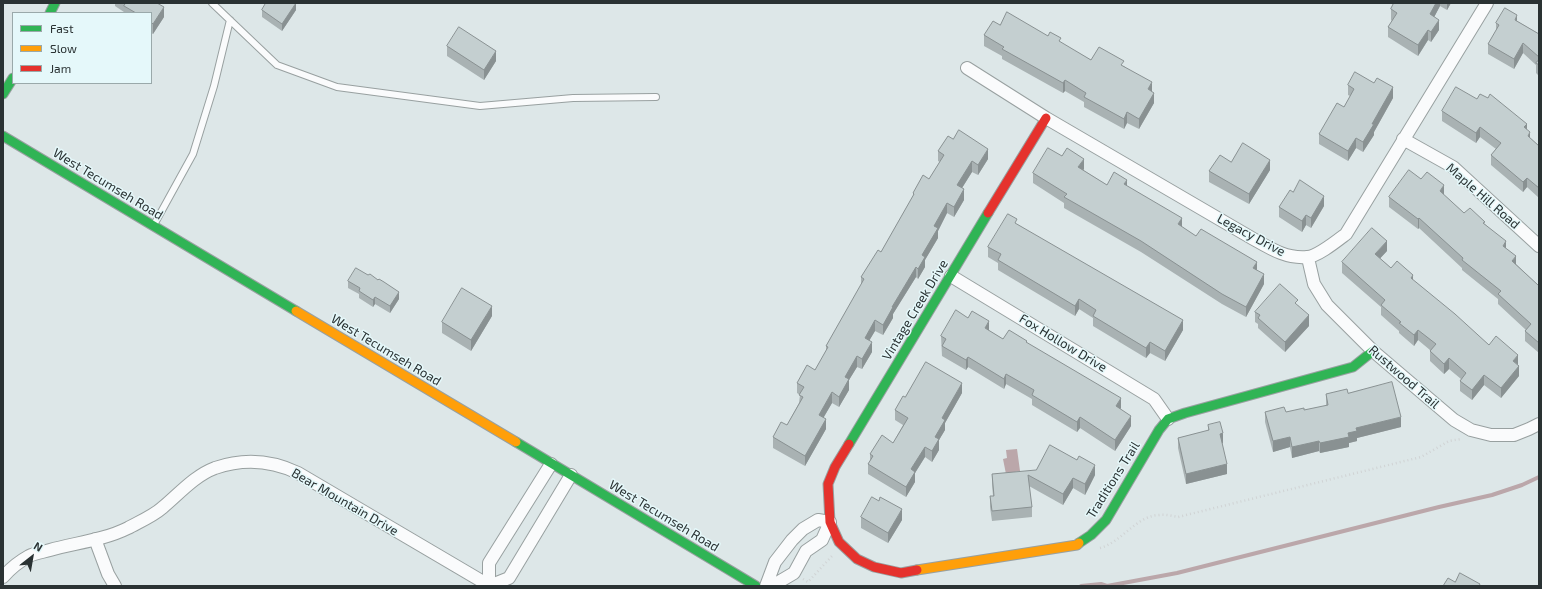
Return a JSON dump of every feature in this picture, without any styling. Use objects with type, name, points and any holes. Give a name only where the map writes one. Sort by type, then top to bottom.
[{"type":"street","points":[[50,12],[55,3]]},
{"type":"street","points":[[1308,258],[1332,245],[1346,234],[1487,3]]},
{"type":"street","name":"Legacy Drive","points":[[967,68],[1046,118],[1250,237],[1283,255],[1308,258]]},
{"type":"street","points":[[3,94],[12,80]]},
{"type":"street","name":"Vintage Creek Drive","points":[[830,522],[828,484],[835,468],[1046,118]]},
{"type":"street","name":"West Tecumseh Road","points":[[3,136],[756,586]]},
{"type":"street","name":"Maple Hill Road","points":[[1403,139],[1453,167],[1539,246]]},
{"type":"street","name":"Rustwood Trail","points":[[1308,258],[1314,284],[1327,305],[1373,350],[1454,420],[1471,430],[1491,435],[1514,435],[1529,430],[1539,424]]},
{"type":"street","name":"Fox Hollow Drive","points":[[951,276],[1154,399],[1168,419]]},
{"type":"street","points":[[1168,419],[1185,412],[1353,367],[1373,350]]},
{"type":"street","name":"Traditions Trail","points":[[830,522],[839,542],[857,559],[874,567],[901,572],[1077,545],[1091,536],[1106,520],[1159,430],[1168,419]]},
{"type":"street","name":"Bear Mountain Drive","points":[[3,577],[30,556],[66,545],[95,539],[127,528],[162,509],[202,474],[215,468],[242,462],[272,463],[298,473],[490,586]]},
{"type":"street","points":[[551,464],[489,563],[490,586],[509,578],[570,475]]},
{"type":"street","points":[[766,586],[775,562],[792,540],[803,529],[818,520],[830,522],[822,540],[806,551],[794,573],[772,586]]},
{"type":"street","points":[[95,539],[108,574],[115,586]]},
{"type":"lane","points":[[212,3],[277,65],[337,87],[480,106],[573,98],[656,97]]},
{"type":"lane","points":[[153,226],[193,154],[214,86],[230,20]]},
{"type":"path","points":[[1095,550],[1111,545],[1142,520],[1152,516],[1160,514],[1178,517],[1421,457],[1450,441],[1459,438],[1466,440]]},
{"type":"path","points":[[794,573],[808,582],[834,554],[838,558]]},
{"type":"shaded area","points":[[1017,449],[1020,471],[1006,474],[1003,459],[1007,458],[1006,450]]},
{"type":"building","points":[[126,3],[157,3],[164,7],[153,24],[152,12],[134,12],[124,6]]},
{"type":"building","points":[[266,3],[296,3],[282,24],[262,10]]},
{"type":"building","points":[[1394,3],[1436,3],[1430,14],[1439,20],[1431,32],[1428,30],[1418,45],[1388,27],[1397,13],[1391,9]]},
{"type":"building","points":[[1505,8],[1517,15],[1515,20],[1539,34],[1539,57],[1523,43],[1514,59],[1488,44],[1499,25],[1496,23]]},
{"type":"building","points":[[1007,12],[1048,36],[1050,32],[1061,38],[1059,41],[1091,60],[1099,47],[1124,61],[1121,65],[1152,82],[1148,89],[1154,93],[1139,119],[1127,112],[1124,119],[1084,97],[1086,93],[1065,80],[1063,83],[1002,49],[1004,47],[984,35],[993,21],[1000,25]]},
{"type":"building","points":[[459,27],[496,51],[484,70],[447,46]]},
{"type":"building","points":[[1355,72],[1374,83],[1377,78],[1393,87],[1363,142],[1356,138],[1348,151],[1319,134],[1337,103],[1344,107],[1354,89],[1348,85]]},
{"type":"building","points":[[1456,87],[1477,99],[1480,94],[1488,98],[1490,94],[1527,124],[1524,127],[1530,132],[1528,136],[1539,146],[1539,188],[1527,178],[1523,182],[1491,155],[1501,143],[1480,127],[1476,133],[1442,111]]},
{"type":"building","points":[[959,130],[988,149],[978,165],[972,161],[957,185],[964,189],[954,207],[947,203],[934,226],[938,228],[922,255],[925,257],[918,269],[916,267],[883,325],[875,320],[865,338],[872,342],[862,359],[857,356],[845,377],[849,379],[839,397],[832,392],[819,415],[826,419],[805,456],[773,437],[781,422],[787,425],[803,397],[799,395],[804,387],[797,383],[807,365],[815,370],[828,347],[826,346],[864,279],[861,277],[878,250],[881,252],[923,175],[929,179],[944,155],[938,151],[948,136],[953,139]]},
{"type":"building","points":[[1243,143],[1270,160],[1249,194],[1209,171],[1220,155],[1231,162]]},
{"type":"building","points":[[1048,148],[1062,156],[1067,148],[1084,159],[1078,167],[1107,185],[1114,172],[1127,180],[1124,184],[1182,218],[1178,224],[1196,236],[1201,229],[1257,262],[1253,268],[1264,274],[1246,307],[1222,294],[1141,241],[1064,197],[1067,194],[1033,173]]},
{"type":"building","points":[[1409,170],[1421,179],[1427,172],[1444,185],[1440,191],[1464,213],[1470,208],[1485,222],[1483,223],[1506,241],[1503,246],[1516,256],[1512,261],[1538,285],[1539,284],[1539,343],[1525,331],[1531,324],[1498,294],[1501,291],[1462,260],[1463,258],[1419,218],[1418,219],[1389,197]]},
{"type":"building","points":[[1300,180],[1324,196],[1311,218],[1306,215],[1302,221],[1279,207],[1290,190],[1293,192]]},
{"type":"building","points":[[1008,214],[1017,219],[1015,223],[1183,320],[1165,351],[1150,342],[1146,348],[1093,316],[1096,310],[1079,299],[1075,306],[998,260],[1001,254],[988,247]]},
{"type":"building","points":[[1372,228],[1387,241],[1375,254],[1391,268],[1397,261],[1413,275],[1411,278],[1455,314],[1489,345],[1496,336],[1518,355],[1513,361],[1519,366],[1501,388],[1484,375],[1472,390],[1460,381],[1466,373],[1449,358],[1444,364],[1430,351],[1436,344],[1418,330],[1414,335],[1399,323],[1401,322],[1381,305],[1385,300],[1342,262]]},
{"type":"building","points":[[356,268],[368,275],[370,274],[378,280],[379,279],[399,292],[390,306],[375,297],[373,300],[359,291],[360,288],[348,281]]},
{"type":"building","points":[[1280,284],[1298,300],[1295,303],[1309,315],[1285,342],[1258,318],[1260,315],[1255,312]]},
{"type":"building","points":[[462,288],[492,306],[471,340],[442,322]]},
{"type":"building","points":[[956,310],[968,318],[972,311],[989,321],[985,328],[1003,339],[1009,330],[1027,341],[1026,342],[1121,398],[1116,406],[1131,416],[1115,440],[1080,417],[1077,422],[1032,395],[1034,390],[1006,374],[1004,379],[968,357],[966,360],[942,346],[946,339],[941,336]]},
{"type":"building","points":[[926,362],[962,383],[942,418],[945,420],[935,437],[939,439],[932,451],[925,447],[911,469],[915,472],[906,487],[868,464],[873,456],[870,454],[882,435],[893,443],[908,418],[895,410],[903,396],[905,397]]},
{"type":"building","points":[[1392,382],[1401,417],[1356,428],[1357,431],[1348,433],[1349,437],[1320,443],[1319,441],[1292,447],[1290,437],[1273,441],[1265,412],[1284,407],[1286,412],[1328,405],[1326,394],[1347,389],[1348,393]]},
{"type":"building","points":[[1220,422],[1223,433],[1220,434],[1227,464],[1186,474],[1178,438],[1209,430],[1208,425]]},
{"type":"building","points":[[1050,445],[1077,460],[1079,456],[1095,465],[1085,484],[1073,478],[1063,494],[1028,475],[1032,507],[992,511],[990,496],[994,496],[992,474],[1036,470]]},
{"type":"building","points":[[872,497],[879,501],[880,497],[902,509],[888,533],[861,517]]},
{"type":"building","points":[[1460,573],[1480,584],[1479,586],[1443,586],[1448,578],[1455,582]]},
{"type":"waterway","points":[[1081,586],[1101,584],[1107,586],[1177,573],[1492,495],[1522,485],[1539,477]]},
{"type":"traffic: fast","points":[[50,12],[55,3]]},
{"type":"traffic: fast","points":[[3,94],[12,80]]},
{"type":"traffic: fast","points":[[3,136],[296,311]]},
{"type":"traffic: fast","points":[[849,444],[988,213]]},
{"type":"traffic: fast","points":[[1079,543],[1091,535],[1106,520],[1159,430],[1168,419],[1353,367],[1373,351]]},
{"type":"traffic: fast","points":[[516,442],[756,586]]},
{"type":"traffic: slow","points":[[296,311],[516,442]]},
{"type":"traffic: slow","points":[[917,570],[1077,545],[1079,543]]},
{"type":"traffic: jam","points":[[988,213],[1046,118]]},
{"type":"traffic: jam","points":[[849,444],[835,467],[828,484],[830,522],[839,542],[857,559],[874,567],[901,573],[917,570]]}]
